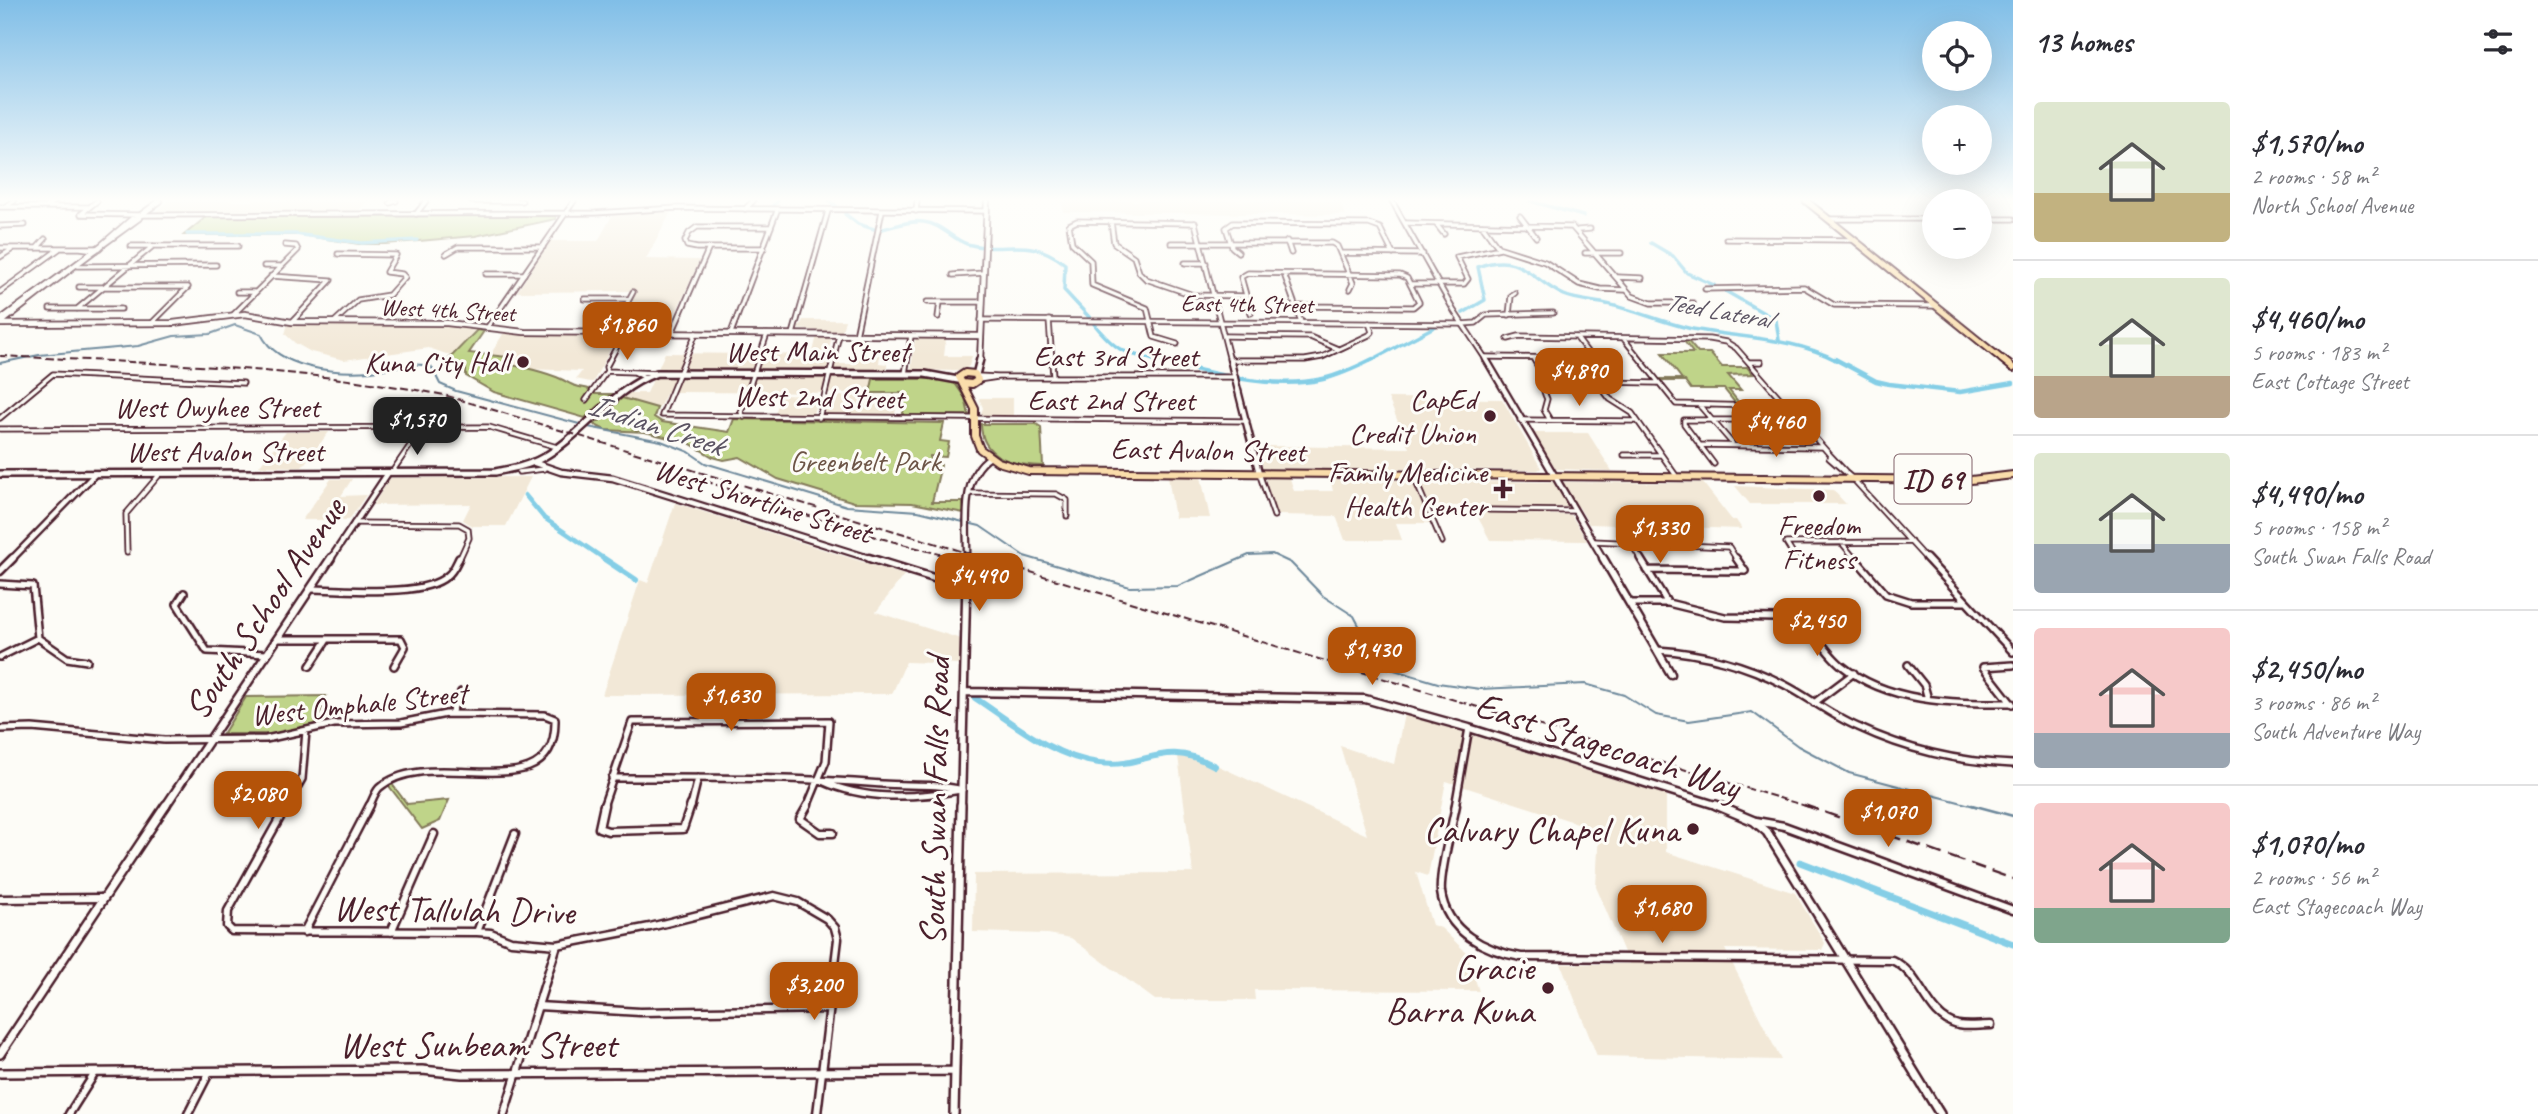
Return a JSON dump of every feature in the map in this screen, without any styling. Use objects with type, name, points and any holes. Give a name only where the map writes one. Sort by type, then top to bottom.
[{"type":"main road","points":[[0,322],[8,320],[92,253]]},
{"type":"main road","points":[[971,397],[978,358],[985,253]]},
{"type":"main road","points":[[1870,253],[2013,368]]},
{"type":"main road","name":"West 4th Street","points":[[0,322],[182,323],[233,315],[257,315],[292,322],[438,322],[524,332],[980,336]]},
{"type":"main road","points":[[962,378],[978,358]]},
{"type":"main road","name":"West Main Street","points":[[644,377],[657,373],[679,372],[905,374],[962,378]]},
{"type":"main road","name":"West Avalon Street","points":[[0,474],[495,472],[532,462],[557,447],[630,385],[644,377]]},
{"type":"main road","points":[[962,378],[976,379]]},
{"type":"main road","points":[[962,378],[976,379]]},
{"type":"main road","points":[[962,378],[971,397],[976,442],[990,457]]},
{"type":"main road","name":"East Avalon Street","points":[[990,457],[1008,466],[1029,471],[1555,476]]},
{"type":"main road","name":"ID 69","points":[[1555,476],[1971,480],[2011,477]]},
{"type":"street","points":[[0,292],[52,253]]},
{"type":"street","points":[[77,309],[146,253]]},
{"type":"street","points":[[233,315],[294,253]]},
{"type":"street","points":[[486,328],[539,253]]},
{"type":"street","points":[[671,333],[707,253]]},
{"type":"street","points":[[731,334],[762,253]]},
{"type":"street","points":[[793,334],[816,253]]},
{"type":"street","points":[[856,335],[873,253]]},
{"type":"street","points":[[1085,253],[1093,264],[1092,285],[1147,308],[1154,337],[1177,344]]},
{"type":"street","points":[[1128,253],[1134,257],[1141,276],[1187,293],[1247,296]]},
{"type":"street","points":[[1203,253],[1259,473],[1273,516]]},
{"type":"street","points":[[1410,284],[1467,283],[1457,257],[1476,253]]},
{"type":"street","points":[[1516,253],[1545,262],[1583,286],[1626,290]]},
{"type":"street","points":[[1585,253],[1621,253]]},
{"type":"street","points":[[1597,253],[1626,290],[1637,299],[1651,303],[1693,303]]},
{"type":"street","points":[[334,323],[346,309],[362,299],[387,297],[406,275],[386,272],[396,255],[338,254]]},
{"type":"street","points":[[1350,289],[1353,285],[1340,254],[1423,254],[1454,311],[1485,358],[1671,674]]},
{"type":"street","points":[[1185,263],[1206,263]]},
{"type":"street","points":[[78,265],[216,265]]},
{"type":"street","points":[[264,266],[281,266]]},
{"type":"street","points":[[953,275],[984,273]]},
{"type":"street","points":[[486,274],[524,274]]},
{"type":"street","points":[[1284,274],[1301,322]]},
{"type":"street","points":[[1251,313],[1242,275],[1403,276],[1410,284],[1418,305],[1295,306]]},
{"type":"street","points":[[271,276],[331,280],[292,322]]},
{"type":"street","points":[[1616,277],[1642,278]]},
{"type":"street","points":[[79,287],[188,287],[152,323]]},
{"type":"street","points":[[1705,289],[1804,288],[1813,290],[1834,305],[1936,306]]},
{"type":"street","points":[[237,292],[254,292]]},
{"type":"street","points":[[611,333],[633,292]]},
{"type":"street","points":[[1509,315],[1511,296],[1515,293]]},
{"type":"street","points":[[1113,300],[1118,296]]},
{"type":"street","points":[[585,299],[629,299]]},
{"type":"street","points":[[927,302],[982,302]]},
{"type":"street","points":[[938,317],[940,302]]},
{"type":"street","points":[[51,309],[121,309]]},
{"type":"street","name":"East 4th Street","points":[[981,320],[1476,323],[1486,315],[1553,313]]},
{"type":"street","points":[[1049,320],[1053,376]]},
{"type":"street","points":[[1231,359],[1305,360],[1322,357],[1369,335],[1372,332],[1370,323]]},
{"type":"street","points":[[586,400],[607,370],[606,367],[624,333]]},
{"type":"street","points":[[679,372],[696,333]]},
{"type":"street","points":[[744,417],[741,412],[767,334]]},
{"type":"street","points":[[819,418],[839,335]]},
{"type":"street","points":[[905,374],[911,335]]},
{"type":"street","points":[[1508,338],[1519,335],[1576,336],[1709,339],[1726,342],[1748,362],[1830,455],[2013,652]]},
{"type":"street","points":[[1226,336],[1310,337],[1339,349]]},
{"type":"street","points":[[1485,358],[1588,358],[1576,336]]},
{"type":"street","points":[[1623,338],[1676,404],[1796,407]]},
{"type":"street","points":[[1533,358],[1546,382]]},
{"type":"street","points":[[1748,362],[1760,362]]},
{"type":"street","name":"West Main Street","points":[[607,370],[657,373]]},
{"type":"street","name":"West Main Street","points":[[634,372],[644,377]]},
{"type":"street","name":"West 2nd Street","points":[[679,372],[662,415],[975,420]]},
{"type":"street","points":[[0,418],[53,374],[243,383]]},
{"type":"street","name":"East 3rd Street","points":[[976,379],[1053,376],[1234,376]]},
{"type":"street","points":[[1546,382],[1657,383]]},
{"type":"street","points":[[1546,382],[1542,390],[1547,400],[1545,410],[1550,420]]},
{"type":"street","points":[[1597,382],[1610,399],[1628,410],[1638,421],[1677,477]]},
{"type":"street","points":[[1700,406],[1733,444]]},
{"type":"street","name":"East 2nd Street","points":[[975,420],[1247,421]]},
{"type":"street","points":[[1520,420],[1638,421]]},
{"type":"street","points":[[1714,464],[1684,421],[1799,421]]},
{"type":"street","points":[[390,473],[422,427]]},
{"type":"street","name":"West Owyhee Street","points":[[0,429],[489,427],[557,447]]},
{"type":"street","points":[[1699,445],[1823,447]]},
{"type":"street","points":[[1624,455],[1662,455]]},
{"type":"street","name":"South Swan Falls Road","points":[[954,1114],[969,509],[971,474],[990,457]]},
{"type":"street","name":"West Shortline Street","points":[[532,462],[544,470]]},
{"type":"street","name":"West Shortline Street","points":[[519,472],[544,470],[613,478],[953,584],[967,583]]},
{"type":"street","name":"South School Avenue","points":[[0,1054],[102,898],[390,473]]},
{"type":"street","points":[[0,571],[95,474]]},
{"type":"street","points":[[127,552],[126,513],[160,474]]},
{"type":"street","points":[[1412,474],[1442,542]]},
{"type":"street","points":[[970,493],[1056,494],[1066,500],[1067,516]]},
{"type":"street","points":[[1489,510],[1575,511]]},
{"type":"street","points":[[310,589],[414,589],[441,580],[451,573],[468,543],[468,528],[450,523],[354,523]]},
{"type":"street","points":[[1593,541],[1643,541],[1665,546],[1729,547],[1745,571],[1647,569]]},
{"type":"street","points":[[1630,541],[1668,603]]},
{"type":"street","points":[[1841,542],[1881,589],[1893,597],[1911,602],[1966,602]]},
{"type":"street","points":[[1796,559],[1786,543],[1912,542]]},
{"type":"street","points":[[0,584],[33,586],[38,638]]},
{"type":"street","points":[[184,593],[177,604],[207,651],[267,653]]},
{"type":"street","points":[[1629,603],[1668,603],[1725,617],[1830,619],[1844,612]]},
{"type":"street","points":[[1804,618],[1831,655],[1854,673],[1885,687],[1928,700],[2012,704]]},
{"type":"street","points":[[0,657],[38,638]]},
{"type":"street","points":[[38,638],[67,658],[87,661]]},
{"type":"street","points":[[276,639],[401,639],[405,646],[394,666]]},
{"type":"street","points":[[310,666],[327,639]]},
{"type":"street","points":[[1657,650],[1681,651],[1733,663],[1785,685],[1838,718],[1880,736],[1952,758],[2013,764]]},
{"type":"street","points":[[1908,665],[1924,685],[1928,700]]},
{"type":"street","points":[[2012,704],[1983,667],[2013,665]]},
{"type":"street","points":[[1814,703],[1854,673]]},
{"type":"street","points":[[451,713],[461,692]]},
{"type":"street","name":"East Stagecoach Way","points":[[964,692],[1353,698],[1377,702],[1693,797],[1735,811],[1754,821],[1784,826],[2013,910]]},
{"type":"street","name":"West Omphale Street","points":[[0,729],[32,728],[164,740],[266,739],[334,724],[401,723],[451,713],[545,715],[555,719],[556,726],[544,758],[537,766],[524,771],[407,774],[387,782],[372,799],[304,932]]},
{"type":"street","points":[[698,778],[683,829],[608,831],[599,828],[598,820],[632,722],[830,721],[822,781],[800,819],[820,833],[833,833]]},
{"type":"street","points":[[1469,728],[1441,890],[1448,914],[1459,929],[1475,942],[1505,955],[1521,957],[1892,960],[1903,964],[1948,1022],[1959,1025],[1991,1025]]},
{"type":"street","name":"West Tallulah Drive","points":[[306,731],[302,779],[228,911],[227,926],[239,933],[477,932],[491,933],[511,941],[556,945],[650,928],[774,896],[798,902],[827,919],[835,928],[838,939],[829,1009]]},
{"type":"street","points":[[612,779],[793,777],[822,781],[838,778],[888,784],[943,785],[962,790]]},
{"type":"street","points":[[822,781],[835,789],[874,794],[943,794],[962,790]]},
{"type":"street","points":[[1754,821],[1767,832],[1940,1114]]},
{"type":"street","points":[[391,932],[434,834]]},
{"type":"street","points":[[477,932],[515,834]]},
{"type":"street","points":[[0,899],[102,898]]},
{"type":"street","points":[[504,1114],[556,945]]},
{"type":"street","points":[[538,1006],[640,1012],[829,1009],[817,1114]]},
{"type":"street","name":"West Sunbeam Street","points":[[0,1073],[422,1070],[462,1074],[517,1074],[956,1070]]},
{"type":"street","points":[[188,1114],[210,1072]]},
{"type":"street","points":[[69,1114],[95,1073]]},
{"type":"shaded area","points":[[542,253],[649,253],[646,259],[700,260],[672,321],[622,321],[636,291],[517,292]]},
{"type":"shaded area","points":[[803,320],[845,320],[842,331],[833,332],[828,352],[813,352],[818,331],[798,329]]},
{"type":"shaded area","points":[[288,324],[443,325],[477,330],[452,356],[429,348],[344,360],[311,352],[295,343],[285,334]]},
{"type":"shaded area","points":[[503,334],[618,335],[593,382],[590,382],[576,379],[582,371],[527,369],[507,365],[507,357],[489,357]]},
{"type":"shaded area","points":[[915,339],[946,339],[944,356],[972,356],[969,366],[962,371],[911,370]]},
{"type":"shaded area","points":[[665,353],[828,355],[826,364],[854,364],[856,355],[880,355],[879,363],[887,364],[887,370],[874,370],[870,393],[667,392],[659,408],[622,398],[630,393],[647,393]]},
{"type":"shaded area","points":[[781,395],[818,396],[813,414],[775,414]]},
{"type":"shaded area","points":[[828,396],[898,396],[895,414],[891,416],[826,415]]},
{"type":"shaded area","points":[[979,398],[1013,398],[1013,418],[987,418],[981,414],[983,408]]},
{"type":"shaded area","points":[[1388,398],[1502,399],[1541,468],[1287,469],[1294,491],[1333,491],[1330,479],[1412,480],[1430,523],[1396,523],[1402,540],[1345,540],[1336,516],[1275,515],[1257,446],[1409,448]]},
{"type":"shaded area","points":[[286,432],[329,432],[302,467],[259,466]]},
{"type":"shaded area","points":[[1533,433],[1588,433],[1612,471],[1556,469]]},
{"type":"shaded area","points":[[531,477],[506,526],[473,526],[463,520],[471,504],[373,505],[390,478]]},
{"type":"shaded area","points":[[1168,477],[1201,477],[1210,518],[1175,518]]},
{"type":"shaded area","points":[[331,479],[352,479],[341,496],[366,495],[349,520],[302,520]]},
{"type":"shaded area","points":[[1419,481],[1703,483],[1742,529],[1589,524],[1579,507],[1523,507],[1526,514],[1571,515],[1587,541],[1490,540],[1472,506],[1430,506]]},
{"type":"shaded area","points":[[1735,486],[1833,490],[1846,504],[1750,504]]},
{"type":"shaded area","points":[[675,503],[904,575],[876,612],[961,639],[961,664],[906,662],[892,694],[602,695],[640,580],[648,583]]},
{"type":"shaded area","points":[[1404,714],[1666,795],[1666,852],[1795,893],[1825,943],[1822,950],[1725,949],[1781,1060],[1597,1056],[1561,964],[1629,964],[1596,887],[1599,830],[1446,781],[1428,876],[1416,872],[1432,925],[1441,928],[1466,952],[1479,991],[1254,990],[1255,1000],[1155,1000],[1071,938],[1048,934],[973,932],[974,874],[1193,873],[1178,756],[1189,757],[1212,767],[1212,763],[1367,835],[1340,746],[1394,764]]},
{"type":"green space","points":[[477,330],[484,331],[469,353],[508,357],[505,362],[507,365],[549,374],[596,394],[612,394],[585,418],[494,392],[466,376],[466,370],[447,361]]},
{"type":"green space","points":[[1684,341],[1688,341],[1698,353],[1710,353],[1722,367],[1747,367],[1753,374],[1728,375],[1741,390],[1729,390],[1740,404],[1736,404],[1724,389],[1691,389],[1685,381],[1658,379],[1682,379],[1662,353],[1693,353]]},
{"type":"green space","points":[[873,379],[940,379],[954,382],[965,398],[969,415],[905,416],[905,393],[870,393]]},
{"type":"green space","name":"Greenbelt Park","points":[[622,398],[657,408],[654,417],[662,422],[729,432],[734,419],[944,423],[940,441],[949,442],[946,457],[930,456],[930,461],[937,461],[941,465],[932,502],[963,502],[964,513],[912,503],[854,502],[778,479],[740,457],[724,460],[713,457],[689,443],[645,432],[605,430],[593,424],[604,418]]},
{"type":"green space","points":[[981,424],[1036,424],[1041,427],[1043,466],[1011,462],[993,452],[983,436]]},
{"type":"green space","points":[[326,696],[316,724],[279,734],[223,734],[246,697]]},
{"type":"green space","points":[[392,784],[407,804],[449,800],[440,821],[422,829],[389,786]]},
{"type":"waterway","name":"Teed Lateral","points":[[1046,253],[1065,264],[1064,290],[1090,318]]},
{"type":"waterway","points":[[1668,253],[1687,273],[1714,285]]},
{"type":"waterway","name":"Teed Lateral","points":[[1463,313],[1485,300],[1478,267],[1505,262],[1525,269],[1569,297],[1621,307],[1707,332],[1783,342],[1838,361]]},
{"type":"waterway","points":[[1720,288],[1776,320],[1779,340]]},
{"type":"waterway","name":"Teed Lateral","points":[[1094,324],[1109,341],[1123,350],[1160,361]]},
{"type":"waterway","name":"Indian Creek","points":[[0,363],[39,355],[138,346],[174,336],[210,334],[235,325],[261,334],[269,346],[280,355],[309,367],[357,372],[408,365],[431,366],[440,384],[456,391],[583,425]]},
{"type":"waterway","name":"Teed Lateral","points":[[1370,361],[1436,326]]},
{"type":"waterway","name":"Teed Lateral","points":[[1152,359],[1215,374],[1281,383],[1323,379],[1373,359]]},
{"type":"waterway","name":"Teed Lateral","points":[[1835,359],[1876,381],[1889,384],[1960,392],[2013,383]]},
{"type":"waterway","name":"Indian Creek","points":[[588,427],[661,441],[689,452],[705,463],[847,506],[918,511],[980,526],[1024,556],[1130,587],[1178,586],[1249,555],[1272,554],[1291,563],[1323,596],[1354,616],[1363,633],[1363,656],[1384,667],[1438,683],[1480,689],[1585,684],[1624,695],[1656,715],[1689,721],[1752,712],[1798,746],[1849,773],[1978,807]]},
{"type":"waterway","points":[[525,495],[544,518],[606,560]]},
{"type":"waterway","points":[[606,560],[636,580]]},
{"type":"waterway","points":[[975,698],[1034,738],[1082,760],[1116,764],[1167,754],[1181,754],[1215,766]]},
{"type":"waterway","name":"Indian Creek","points":[[1972,805],[2013,816]]},
{"type":"waterway","points":[[1800,862],[2013,944]]},
{"type":"railway","points":[[0,356],[278,372],[444,395],[1809,807]]},
{"type":"railway","points":[[705,481],[854,531],[1006,572]]},
{"type":"railway","points":[[1804,805],[2013,879]]},
{"type":"place","name":"Kuna City Hall","points":[[523,362]]},
{"type":"place","name":"CapEd Credit Union","points":[[1490,416]]},
{"type":"place","name":"Family Medicine Health Center","points":[[1503,489]]},
{"type":"place","name":"Freedom Fitness","points":[[1819,496]]},
{"type":"place","name":"Calvary Chapel Kuna","points":[[1693,829]]},
{"type":"place","name":"Gracie Barra Kuna","points":[[1548,988]]}]
